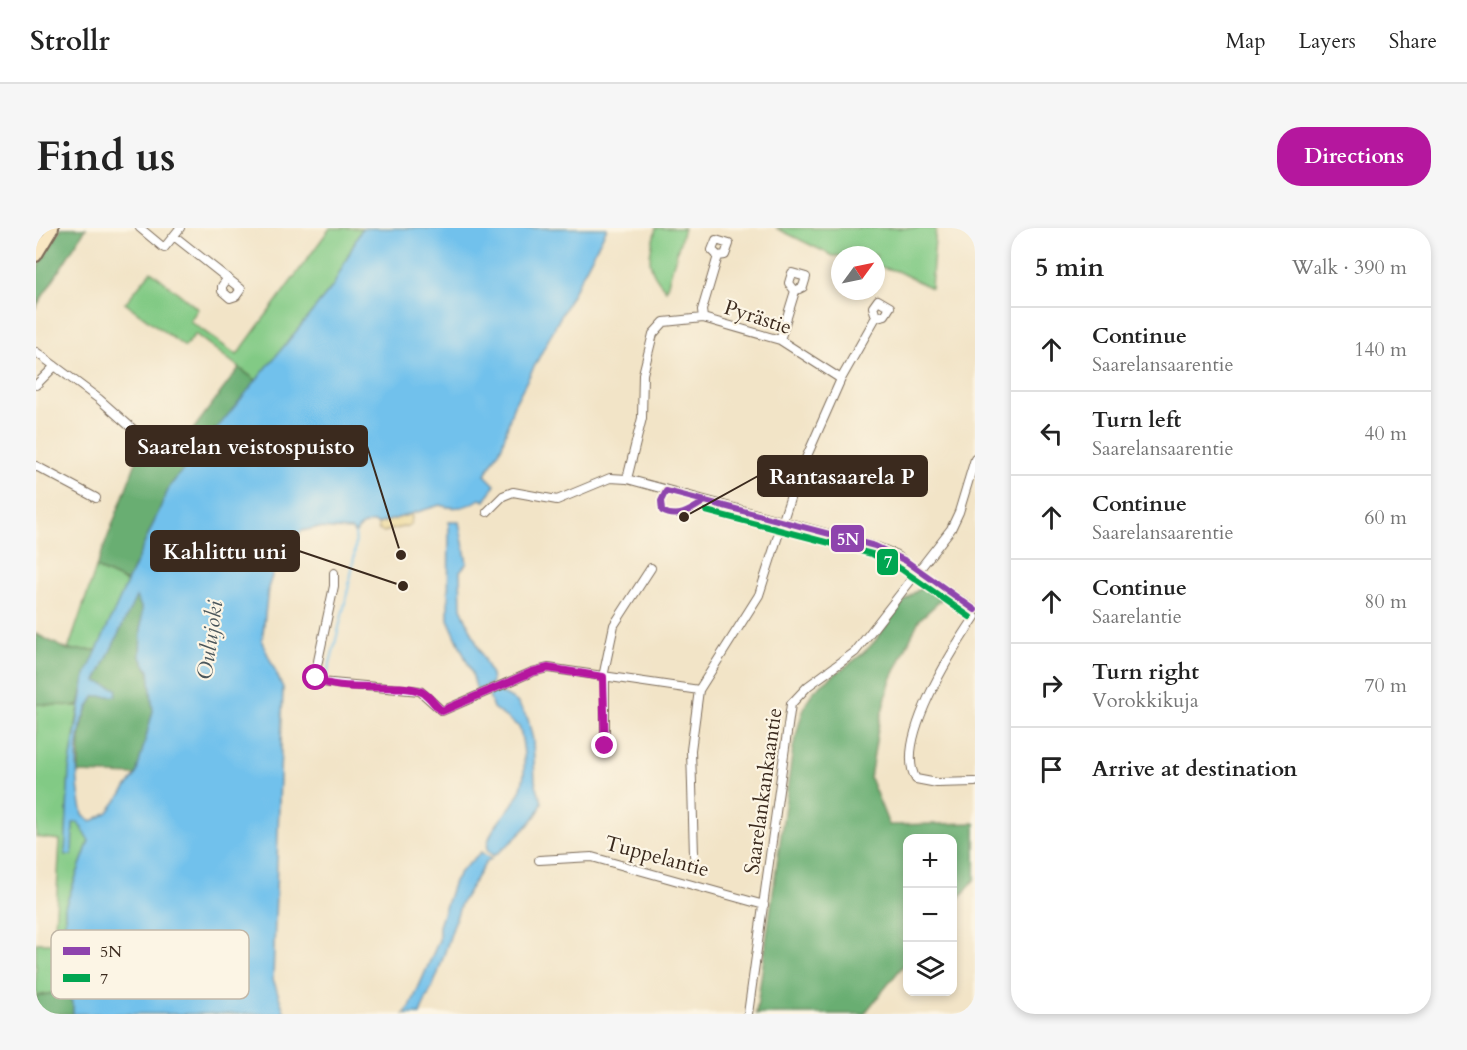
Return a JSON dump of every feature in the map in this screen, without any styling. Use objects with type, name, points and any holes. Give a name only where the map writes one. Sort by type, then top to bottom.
[{"type":"main road","points":[[36,256],[53,228]]},
{"type":"street","points":[[140,228],[164,248],[180,228]]},
{"type":"street","points":[[174,236],[228,278]]},
{"type":"street","points":[[703,318],[702,310],[718,256]]},
{"type":"street","points":[[780,340],[795,291]]},
{"type":"street","points":[[694,855],[691,750],[699,690],[759,595],[795,483],[841,379],[876,317]]},
{"type":"street","name":"Pyrästie","points":[[627,479],[642,418],[643,374],[652,334],[664,322],[703,318],[780,340],[841,379]]},
{"type":"street","points":[[36,352],[99,399],[152,446]]},
{"type":"street","points":[[36,385],[55,366]]},
{"type":"street","name":"Saarelankankaantie","points":[[748,1014],[791,704],[808,686],[855,652],[951,528],[959,513],[975,459]]},
{"type":"street","points":[[36,466],[96,498]]},
{"type":"street","points":[[487,512],[503,496],[513,492],[557,500],[609,478],[627,479],[878,547],[895,554],[975,610]]},
{"type":"street","points":[[605,746],[604,678],[614,625],[651,568]]},
{"type":"street","points":[[334,573],[316,678],[321,682],[420,691],[442,711],[532,672],[548,668],[604,678],[699,690]]},
{"type":"street","points":[[975,617],[945,662],[925,701],[912,753],[913,773],[916,779],[938,783],[975,782]]},
{"type":"street","name":"Tuppelantie","points":[[538,860],[592,857],[764,905]]},
{"type":"green space","points":[[61,228],[86,228],[36,307],[36,271]]},
{"type":"green space","points":[[330,228],[362,228],[333,286],[257,381],[195,334],[185,347],[125,303],[151,271],[198,309],[190,321],[237,355]]},
{"type":"green space","points":[[656,228],[684,228],[666,290],[651,268],[650,254]]},
{"type":"green space","points":[[776,228],[936,228],[931,288],[897,271],[885,268],[885,246],[831,246],[831,255]]},
{"type":"green space","points":[[239,368],[257,381],[170,486],[127,582],[96,568],[144,441],[155,455],[163,446],[174,455]]},
{"type":"green space","points":[[96,568],[127,582],[98,650],[68,650]]},
{"type":"green space","points":[[924,587],[942,599],[919,620],[890,682],[879,723],[870,778],[889,825],[975,823],[975,879],[957,901],[957,834],[903,834],[903,966],[864,1014],[756,1014],[793,748],[803,710],[814,691],[868,648],[897,610],[916,591]]},
{"type":"green space","points":[[136,596],[142,609],[140,656],[149,671],[153,711],[136,775],[79,773],[81,732],[90,704],[95,696],[116,696],[116,689],[96,681]]},
{"type":"green space","points":[[36,634],[68,650],[98,650],[85,677],[79,706],[36,704]]},
{"type":"green space","points":[[36,704],[79,706],[69,770],[65,855],[72,855],[73,823],[78,822],[89,841],[65,907],[65,930],[55,930],[60,840],[36,837]]},
{"type":"green space","points":[[36,943],[51,943],[51,994],[36,996]]},
{"type":"green space","points":[[51,994],[51,999],[70,999],[73,1014],[36,1014],[36,996]]},
{"type":"sand","points":[[412,514],[411,525],[383,532],[379,530],[378,524]]},
{"type":"water","name":"Oulujoki","points":[[362,228],[607,228],[513,407],[502,446],[485,475],[495,485],[485,501],[480,499],[466,506],[456,507],[440,505],[378,524],[368,523],[355,534],[352,530],[316,528],[301,531],[277,561],[268,588],[262,642],[283,688],[273,979],[285,1014],[73,1014],[70,999],[249,999],[249,930],[65,930],[65,907],[89,841],[78,822],[73,823],[72,855],[65,855],[69,770],[85,677],[170,486],[333,286]],"holes":[[[136,597],[142,609],[140,656],[149,671],[153,711],[136,775],[108,812],[91,822],[83,815],[78,786],[79,738],[82,723],[95,696],[116,696],[117,689],[96,681]]]},
{"type":"water","points":[[449,522],[459,522],[467,563],[460,571],[461,608],[491,675],[492,683],[477,691],[472,673],[448,619]]},
{"type":"water","points":[[496,690],[517,702],[528,719],[533,740],[535,781],[542,802],[540,809],[529,824],[493,856],[487,850],[488,841],[496,825],[518,796],[523,781],[524,765],[519,727],[493,708],[489,696]]},
{"type":"water","points":[[481,852],[491,859],[486,862],[461,903],[437,976],[420,1014],[404,1014],[410,1007],[439,940],[439,926],[454,881]]},
{"type":"waterway","points":[[326,679],[350,582],[355,534]]},
{"type":"transit line","name":"5N","points":[[666,491],[705,501],[684,513],[668,514],[662,511],[661,501],[666,491]]},
{"type":"transit line","name":"5N","points":[[705,501],[875,546],[906,561],[975,610]]},
{"type":"transit line","name":"7","points":[[706,511],[872,554],[901,569],[970,617]]},
{"type":"place","name":"Rantasaarela P","points":[[684,517]]},
{"type":"place","name":"Saarelan veistospuisto","points":[[401,555]]},
{"type":"place","name":"Kahlittu uni","points":[[403,586]]},
{"type":"route","points":[[316,678],[321,682],[342,685],[420,691],[426,694],[442,711],[451,710],[532,672],[548,668],[603,677],[605,678],[605,746]]}]
